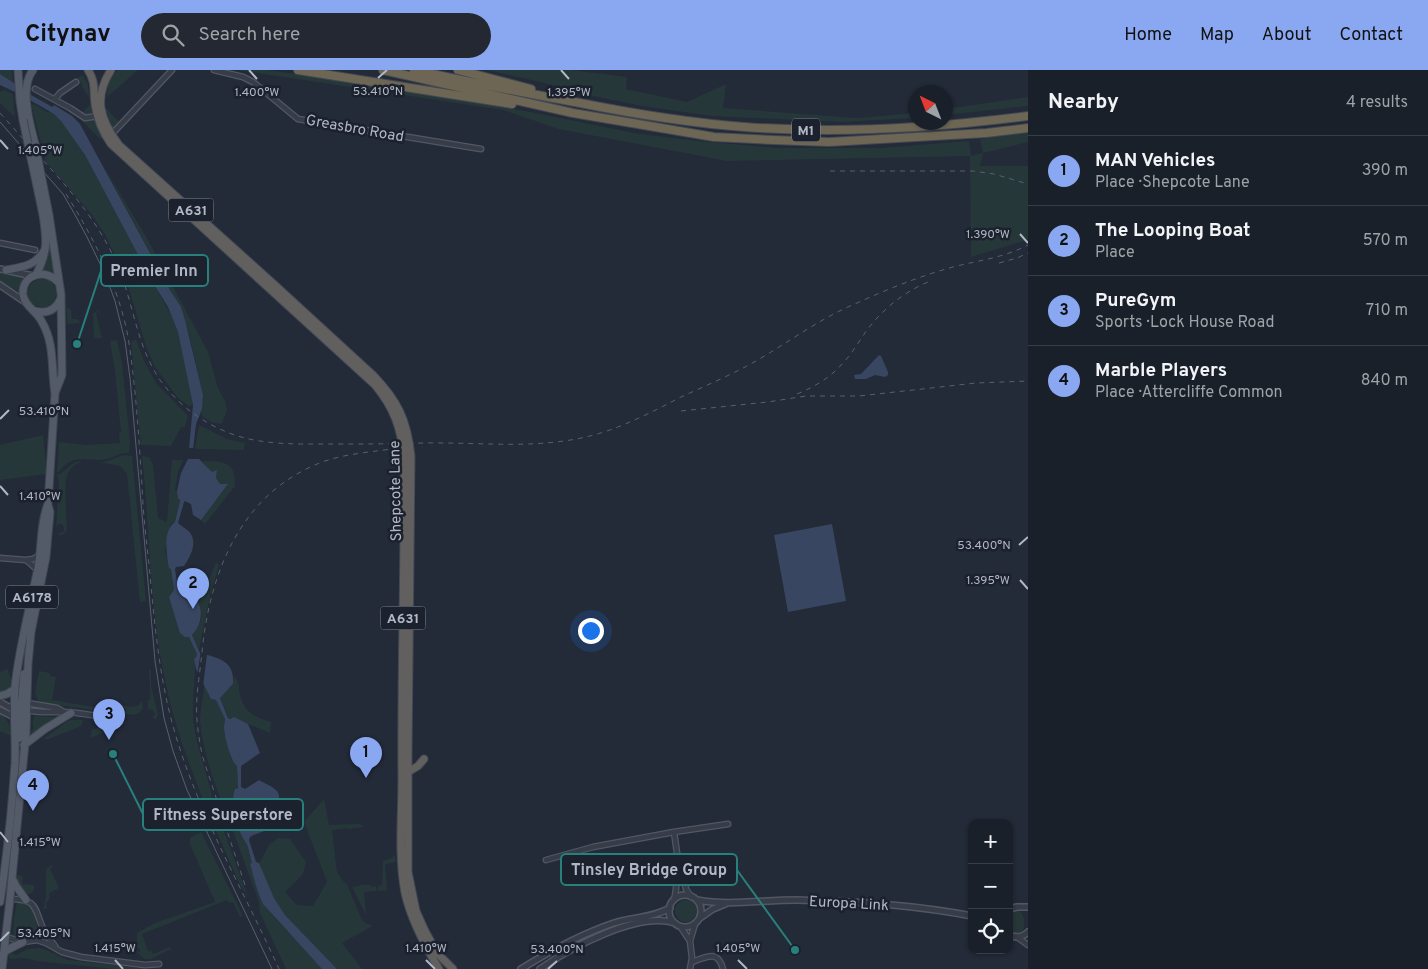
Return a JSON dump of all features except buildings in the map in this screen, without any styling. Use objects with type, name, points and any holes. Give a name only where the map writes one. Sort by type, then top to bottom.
[{"type":"highway","name":"Shepcote Lane","points":[[88,70],[93,78],[94,103],[107,127],[110,137],[373,375],[396,402],[400,411],[409,436],[411,456],[402,838],[403,880],[408,906],[428,944],[453,969]]},
{"type":"highway","name":"Shepcote Lane","points":[[99,115],[101,89],[111,70]]},
{"type":"highway","points":[[298,70],[531,107],[564,110]]},
{"type":"highway","name":"M1","points":[[383,70],[564,110],[714,136],[829,142],[986,133],[1028,128]]},
{"type":"highway","name":"M1","points":[[414,70],[586,104],[687,121],[745,127],[794,130],[847,130],[920,127],[1028,116]]},
{"type":"highway","name":"M1","points":[[458,70],[586,104]]},
{"type":"highway","name":"Shepcote Lane","points":[[404,759],[408,772],[409,879],[416,911],[439,969]]},
{"type":"highway","points":[[408,772],[418,766],[424,759]]},
{"type":"main road","name":"A6178","points":[[18,70],[23,102],[35,144],[46,215],[61,290],[62,375],[55,394]]},
{"type":"main road","name":"A6178","points":[[0,902],[11,819],[15,750],[20,709],[28,664],[31,632],[46,557],[50,512],[48,504],[55,394],[50,341],[42,322],[35,311],[25,302],[23,295],[24,287],[42,261],[46,246],[46,215],[23,120],[26,84],[33,70]]},
{"type":"main road","points":[[3,269],[24,267],[34,263],[46,246]]},
{"type":"main road","points":[[34,275],[48,274],[59,283]]},
{"type":"main road","points":[[35,311],[51,310],[61,298]]},
{"type":"main road","name":"A6178","points":[[2,969],[3,935],[10,899],[27,721],[20,709],[15,689],[40,554],[44,513],[48,504]]},
{"type":"main road","points":[[0,696],[15,689]]},
{"type":"main road","points":[[24,746],[67,713]]},
{"type":"main road","points":[[12,877],[26,900]]},
{"type":"main road","points":[[0,908],[6,900],[10,899]]},
{"type":"main road","points":[[3,954],[23,942]]},
{"type":"street","points":[[110,137],[172,70]]},
{"type":"street","name":"Greasbro Road","points":[[214,70],[243,77],[253,82],[298,119],[481,149]]},
{"type":"street","points":[[55,100],[60,93],[76,82]]},
{"type":"street","points":[[35,89],[85,118],[99,115]]},
{"type":"street","points":[[0,243],[35,250]]},
{"type":"street","points":[[3,269],[34,275]]},
{"type":"street","points":[[0,285],[25,302]]},
{"type":"street","points":[[0,558],[26,560],[33,559],[40,554]]},
{"type":"street","points":[[26,560],[37,570]]},
{"type":"street","points":[[0,702],[20,709]]},
{"type":"street","points":[[0,710],[20,709],[100,716]]},
{"type":"street","points":[[546,860],[593,847],[728,824]]},
{"type":"street","points":[[674,832],[679,867],[686,889],[691,897]]},
{"type":"street","points":[[679,867],[670,916],[690,941]]},
{"type":"street","points":[[674,900],[682,896],[691,897],[697,900],[701,909],[700,918],[695,924],[690,941],[692,962],[690,969]]},
{"type":"street","points":[[10,899],[26,900],[37,910],[42,927],[58,950]]},
{"type":"street","name":"Europa Link","points":[[697,900],[725,904],[767,901],[879,904],[968,915]]},
{"type":"street","name":"Europa Link","points":[[700,918],[725,904]]},
{"type":"street","points":[[1013,908],[1028,907]]},
{"type":"street","points":[[520,969],[576,938],[629,919],[659,913],[670,908]]},
{"type":"street","points":[[1021,908],[1028,912]]},
{"type":"street","points":[[540,969],[572,949],[606,933],[642,923],[665,921],[688,927],[695,924]]},
{"type":"street","points":[[36,940],[41,934],[42,927]]},
{"type":"street","points":[[1017,937],[1028,932]]},
{"type":"street","points":[[3,935],[23,942],[36,940],[66,954],[81,957],[145,965],[159,964]]},
{"type":"street","points":[[1013,936],[1028,945]]},
{"type":"street","points":[[692,962],[711,956],[717,957],[721,961],[723,969]]},
{"type":"shaded area","points":[[0,70],[12,70],[13,83],[0,74]]},
{"type":"shaded area","points":[[118,70],[138,70],[107,97],[110,82]]},
{"type":"shaded area","points":[[238,70],[266,70],[358,82],[541,114],[634,133],[698,141],[777,148],[880,148],[969,141],[971,156],[983,153],[980,166],[1028,166],[1028,238],[1024,241],[971,257],[970,156],[727,161],[559,129],[503,110]]},
{"type":"shaded area","points":[[487,70],[571,70],[627,77],[626,89],[687,102],[726,84],[723,108],[857,118],[908,114],[908,118],[842,122],[712,116],[642,106],[593,96]]},
{"type":"shaded area","points":[[82,75],[88,84],[89,97],[78,78]]},
{"type":"shaded area","points":[[4,90],[13,94],[15,117],[0,103],[0,92]]},
{"type":"shaded area","points":[[1028,97],[1028,106],[953,114],[953,108]]},
{"type":"shaded area","points":[[31,104],[48,113],[50,110],[61,121],[85,155],[172,317],[178,332],[193,405],[189,406],[178,398],[155,367],[146,346],[127,282],[106,236],[93,216],[46,162]]},
{"type":"shaded area","points":[[91,104],[106,108],[120,123],[100,139],[82,121],[83,112]]},
{"type":"shaded area","points":[[1028,132],[1028,142],[983,153],[980,139]]},
{"type":"shaded area","points":[[103,165],[148,240],[208,352],[218,388],[225,401],[227,410],[220,424],[211,422],[201,415],[203,395],[181,307]]},
{"type":"shaded area","points":[[49,246],[54,271],[51,273],[42,271],[46,263]]},
{"type":"shaded area","points":[[0,273],[23,276],[25,280],[21,293],[0,281]]},
{"type":"shaded area","points":[[42,279],[52,283],[56,293],[52,303],[42,307],[32,303],[28,293],[32,283]]},
{"type":"shaded area","points":[[67,307],[71,310],[72,319],[77,319],[81,323],[67,324]]},
{"type":"shaded area","points":[[100,312],[96,313],[102,338],[94,338],[93,313]]},
{"type":"shaded area","points":[[136,339],[144,361],[156,383],[188,416],[185,427],[181,427],[171,446],[141,445],[131,342]]},
{"type":"shaded area","points":[[117,340],[122,363],[130,442],[129,453],[100,460],[76,460],[65,465],[57,472],[59,442],[86,445],[120,443],[119,433],[121,432],[110,341]]},
{"type":"shaded area","points":[[199,425],[227,439],[245,443],[244,450],[195,449]]},
{"type":"shaded area","points":[[43,435],[47,474],[0,480],[0,445]]},
{"type":"shaded area","points":[[124,455],[132,456],[146,601],[140,602],[127,474],[120,466],[100,462]]},
{"type":"shaded area","points":[[142,456],[149,457],[153,464],[158,518],[167,522],[172,460],[183,460],[178,472],[175,490],[180,501],[175,522],[171,524],[165,551],[171,569],[174,590],[172,593],[187,636],[197,654],[194,660],[194,727],[212,799],[248,897],[240,885],[196,782],[170,702],[155,621]]},
{"type":"shaded area","points":[[79,461],[83,461],[74,466],[68,473],[65,493],[67,530],[64,534],[58,535],[63,533],[64,528],[60,524],[56,530],[59,483],[57,475]]},
{"type":"shaded area","points":[[202,461],[218,462],[230,466],[235,482],[235,486],[205,524],[200,520],[228,484],[220,484],[216,478],[217,471],[212,473]]},
{"type":"shaded area","points":[[216,562],[219,565],[211,592],[199,650],[192,635],[199,625],[202,616],[179,591],[182,582],[193,581],[196,590],[204,592]]},
{"type":"shaded area","points":[[7,669],[12,684],[5,691],[0,692],[0,672]]},
{"type":"shaded area","points":[[151,669],[151,685],[158,715],[156,719],[152,717],[155,715],[154,712],[151,709],[148,710],[148,700],[150,700],[149,670]]},
{"type":"shaded area","points":[[39,671],[50,673],[50,676],[56,677],[52,700],[94,707],[93,710],[38,702],[35,692]]},
{"type":"shaded area","points":[[234,676],[247,710],[255,716],[271,722],[270,733],[234,718],[229,718],[220,697],[233,685]]},
{"type":"shaded area","points":[[204,683],[210,697],[216,700],[225,719],[224,727],[230,754],[237,766],[238,788],[234,795],[235,818],[248,848],[252,863],[250,865],[260,898],[275,918],[323,969],[286,969],[260,913],[259,902],[233,831],[230,815],[227,815],[207,757],[200,721]]},
{"type":"shaded area","points":[[142,701],[143,708],[138,714],[125,714],[126,709],[124,708],[123,715],[118,714],[120,705],[137,706]]},
{"type":"shaded area","points":[[0,714],[5,718],[11,730],[11,736],[0,731]]},
{"type":"shaded area","points":[[35,716],[57,717],[36,731],[32,736],[31,731],[33,730]]},
{"type":"shaded area","points":[[83,720],[81,726],[49,739],[43,739],[68,721]]},
{"type":"shaded area","points":[[116,722],[126,722],[127,724],[125,723],[90,738],[92,730]]},
{"type":"shaded area","points":[[324,799],[329,825],[359,824],[365,827],[332,830],[337,872],[347,884],[362,920],[373,926],[342,943],[362,969],[337,969],[331,963],[285,915],[274,898],[259,864],[269,845],[278,838],[290,839],[306,862],[303,874],[285,892],[297,905],[313,906],[327,882],[304,822]]},
{"type":"shaded area","points":[[201,832],[243,916],[240,917],[233,902],[229,903],[227,900],[142,934],[148,951],[151,950],[153,954],[170,947],[171,949],[151,959],[144,959],[136,951],[140,952],[140,949],[137,948],[137,933],[155,923],[215,902],[190,844],[190,838]]},
{"type":"shaded area","points":[[395,856],[396,862],[385,864],[387,890],[378,891],[378,886],[382,885],[383,861]]},
{"type":"shaded area","points":[[52,865],[53,867],[50,869],[59,888],[49,893],[50,898],[46,903],[47,908],[43,910],[46,897],[46,869]]},
{"type":"shaded area","points":[[17,875],[23,876],[22,884],[34,885],[32,893],[28,894],[22,889]]},
{"type":"shaded area","points":[[363,885],[376,886],[377,891],[364,892],[366,915],[352,887]]},
{"type":"shaded area","points":[[686,900],[694,903],[697,911],[694,919],[686,922],[678,919],[675,911],[678,903]]},
{"type":"shaded area","points":[[17,902],[26,903],[32,910],[37,926],[36,934],[27,937],[19,935],[13,937]]},
{"type":"shaded area","points":[[1018,910],[1023,917],[1024,926],[1019,933],[1013,932],[1014,911]]},
{"type":"shaded area","points":[[39,948],[69,960],[149,969],[114,969],[36,961],[26,958],[10,959],[8,955],[11,953],[16,955],[28,949]]},
{"type":"water","points":[[0,74],[31,94],[32,100],[0,85]]},
{"type":"water","points":[[54,105],[72,116],[80,124],[181,307],[203,395],[202,409],[196,424],[193,450],[212,472],[217,470],[216,478],[220,484],[228,484],[201,520],[193,515],[191,504],[184,502],[178,523],[191,534],[193,547],[184,566],[176,567],[175,569],[178,589],[192,595],[199,605],[201,617],[192,635],[200,653],[219,659],[228,665],[231,670],[233,684],[220,698],[228,718],[234,717],[248,724],[260,753],[241,766],[241,787],[245,789],[259,780],[279,794],[278,810],[272,825],[250,837],[249,840],[256,862],[259,863],[274,898],[285,915],[337,969],[322,969],[263,904],[257,890],[250,864],[252,863],[248,847],[234,818],[233,796],[235,789],[238,788],[237,766],[230,754],[224,727],[225,719],[216,700],[211,699],[196,669],[194,659],[197,654],[189,637],[185,637],[180,633],[169,597],[174,590],[166,544],[168,531],[175,522],[180,501],[177,491],[181,473],[188,459],[193,405],[178,332],[168,307],[153,283],[85,155],[61,121],[50,110]]},
{"type":"water","points":[[879,355],[888,375],[885,377],[875,375],[866,379],[855,379],[854,375],[861,374]]},
{"type":"water","points":[[832,524],[846,601],[788,612],[774,535]]},
{"type":"pier","points":[[187,448],[196,448],[203,459],[185,459]]},
{"type":"pier","points":[[201,650],[207,654],[203,686],[197,677]]},
{"type":"waterway","points":[[26,95],[56,112]]},
{"type":"tram line","points":[[0,122],[63,194],[105,274],[115,301],[125,341],[130,378],[155,661],[164,718],[187,790],[272,969]]},
{"type":"railway","points":[[0,113],[34,151]]},
{"type":"railway","points":[[30,146],[89,215],[108,246],[126,289],[142,344],[164,385],[185,407],[215,427],[240,437],[270,442],[302,444],[537,444],[582,438],[604,432],[634,420],[731,374],[843,309],[928,274],[1000,256],[1028,245]]},
{"type":"railway","points":[[830,171],[973,171],[994,174],[1028,184]]},
{"type":"railway","points":[[66,194],[106,268],[118,299],[127,334],[135,392],[144,515],[156,631],[163,681],[175,733],[186,768],[200,802],[279,969]]},
{"type":"railway","points":[[999,263],[1028,253]]},
{"type":"railway","points":[[797,394],[816,385],[832,374],[846,360],[867,330],[887,308],[902,296],[928,282]]},
{"type":"railway","points":[[681,411],[806,396],[859,396],[976,383],[1028,381]]},
{"type":"railway","points":[[245,885],[203,758],[198,730],[198,686],[206,621],[213,592],[235,537],[252,513],[272,492],[296,474],[325,461],[392,449]]},
{"type":"place","name":"Premier Inn","points":[[77,344]]},
{"type":"place","name":"The Looping Boat","points":[[193,609]]},
{"type":"place","name":"PureGym","points":[[109,740]]},
{"type":"place","name":"Fitness Superstore","points":[[113,754]]},
{"type":"place","name":"MAN Vehicles","points":[[366,778]]},
{"type":"place","name":"Marble Players","points":[[33,811]]},
{"type":"place","name":"Tinsley Bridge Group","points":[[795,950]]}]
